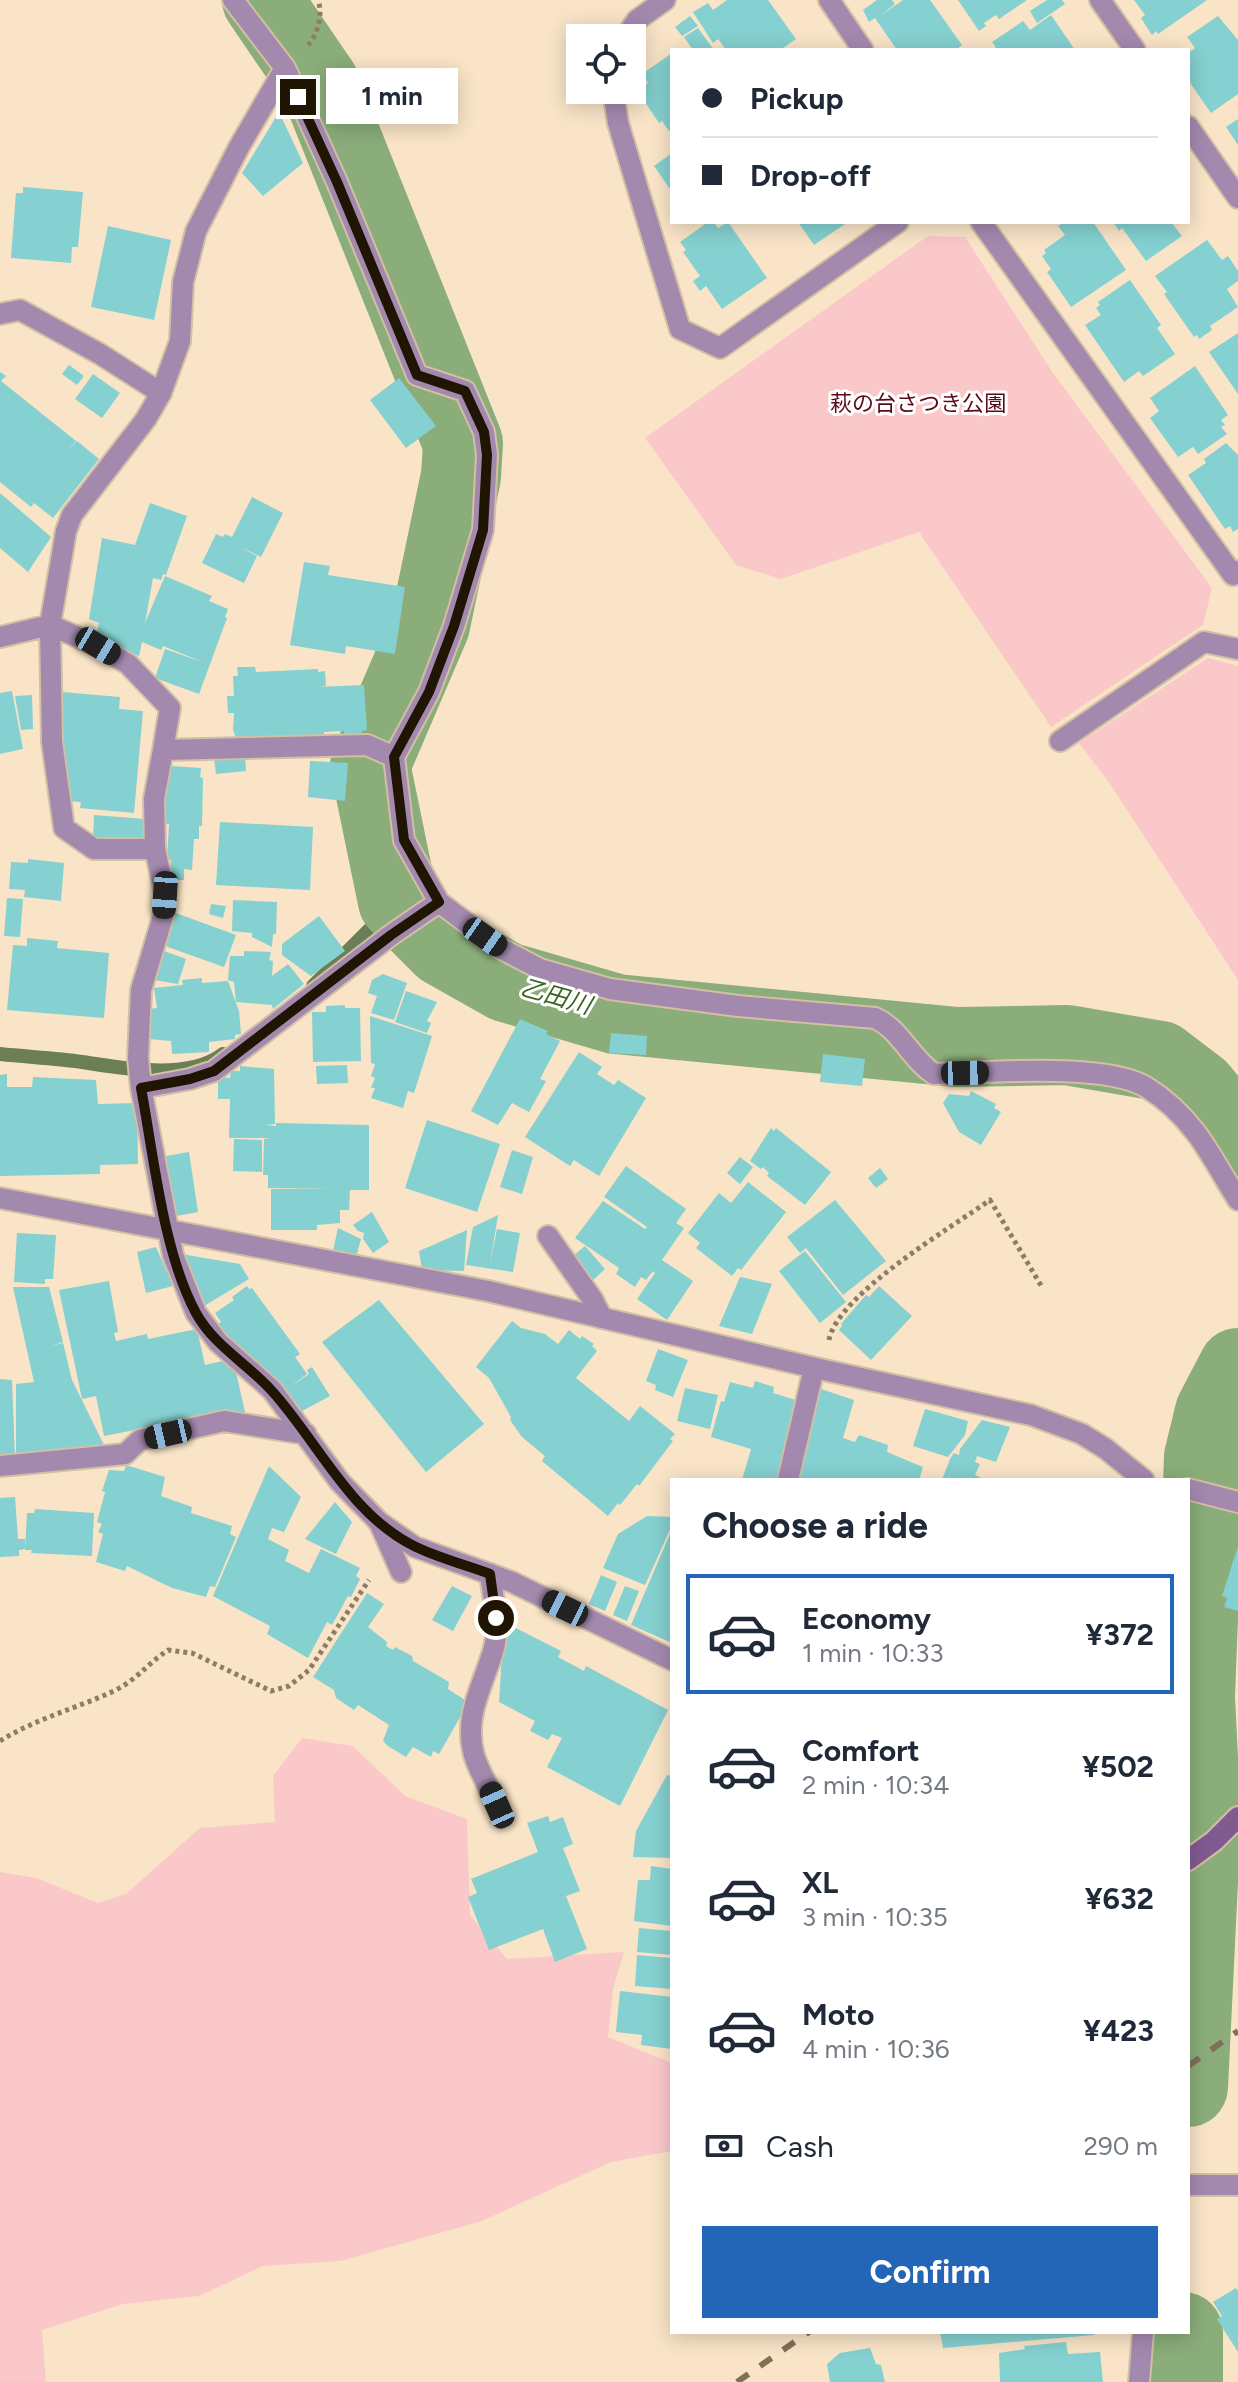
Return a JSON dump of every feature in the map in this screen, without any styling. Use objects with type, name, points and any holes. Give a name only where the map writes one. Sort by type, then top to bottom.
[{"type":"street","points":[[233,0],[285,68],[337,182],[417,375],[465,391],[484,432],[487,455],[483,530],[454,626],[429,692],[394,757],[404,840],[439,902],[500,948],[540,969],[610,989],[738,1006],[875,1018],[887,1023],[923,1066],[934,1074],[1090,1072],[1145,1086],[1172,1107],[1195,1132],[1238,1200]]},
{"type":"street","points":[[634,24],[665,0]]},
{"type":"street","points":[[829,0],[862,48]]},
{"type":"street","points":[[1100,0],[1134,48]]},
{"type":"street","points":[[155,849],[94,849],[64,828],[52,742],[50,625],[66,531],[72,515],[146,419],[161,393],[180,341],[183,282],[196,231],[239,147],[285,68]]},
{"type":"street","points":[[615,104],[618,123],[680,329],[720,348],[895,224]]},
{"type":"street","points":[[1190,129],[1238,198]]},
{"type":"street","points":[[982,224],[1233,575],[1238,571]]},
{"type":"street","points":[[0,314],[20,310],[100,354],[161,393]]},
{"type":"street","points":[[0,637],[50,625],[98,646],[128,664],[170,708],[154,799],[155,849],[165,895],[164,913],[141,990],[138,1058],[173,1255],[196,1313],[218,1342],[272,1390],[340,1482],[379,1522],[415,1547],[512,1582],[670,1659]]},
{"type":"street","points":[[1060,741],[1204,642],[1238,649]]},
{"type":"street","points":[[163,750],[367,745],[394,757]]},
{"type":"street","points":[[141,1088],[214,1071],[391,935],[439,902]]},
{"type":"street","points":[[0,1198],[488,1291],[1031,1415],[1082,1434],[1142,1478]]},
{"type":"street","points":[[548,1236],[602,1318]]},
{"type":"street","points":[[789,1478],[819,1369]]},
{"type":"street","points":[[0,1466],[125,1454],[140,1440],[224,1421],[306,1434]]},
{"type":"street","points":[[1190,1489],[1232,1499]]},
{"type":"street","points":[[379,1522],[401,1572]]},
{"type":"street","points":[[490,1574],[496,1618],[494,1646],[476,1692],[471,1727],[474,1754],[497,1805]]},
{"type":"street","points":[[1190,1859],[1214,1841],[1238,1817]]},
{"type":"street","points":[[1190,2185],[1238,2185]]},
{"type":"street","points":[[1139,2382],[1143,2334]]},
{"type":"path","points":[[313,39],[322,11],[318,0]]},
{"type":"path","points":[[819,1369],[831,1330],[843,1312],[875,1281],[990,1200],[1042,1287]]},
{"type":"path","points":[[0,1741],[116,1690],[144,1673],[153,1659],[168,1650],[192,1653],[271,1691],[289,1686],[309,1670],[373,1573],[392,1551]]},
{"type":"green space","name":"萩の台さつき公園","points":[[928,236],[965,237],[1053,373],[1212,588],[1203,625],[1051,727],[919,532],[781,579],[736,565],[645,438]]},
{"type":"green space","points":[[1208,658],[1238,666],[1238,980],[1110,784],[1079,743]]},
{"type":"green space","points":[[302,1738],[353,1746],[405,1796],[467,1819],[470,1915],[507,1959],[624,1952],[613,1989],[608,2037],[670,2062],[670,2151],[611,2162],[482,2221],[341,2261],[263,2266],[199,2296],[123,2304],[42,2330],[46,2382],[0,2382],[0,1872],[36,1878],[98,1903],[126,1894],[200,1828],[275,1822],[273,1776]]},
{"type":"building","points":[[727,0],[768,0],[796,39],[783,48],[725,48],[718,39],[713,43],[693,12],[708,3],[713,10]]},
{"type":"building","points":[[877,0],[892,0],[895,4],[880,16],[903,0],[930,0],[962,45],[958,48],[896,48],[875,18],[869,22],[863,10]]},
{"type":"building","points":[[958,0],[1027,0],[999,19],[996,15],[979,31]]},
{"type":"building","points":[[1047,0],[1062,0],[1065,4],[1037,23],[1030,11]]},
{"type":"building","points":[[1134,0],[1207,0],[1152,35],[1141,18],[1145,15]]},
{"type":"building","points":[[1051,15],[1074,48],[995,48],[992,42],[1023,21],[1030,30]]},
{"type":"building","points":[[690,16],[698,26],[682,36],[675,27]]},
{"type":"building","points":[[1218,16],[1238,40],[1238,94],[1211,113],[1190,83],[1190,52],[1195,48],[1187,37]]},
{"type":"building","points":[[698,28],[713,48],[692,48],[684,37]]},
{"type":"building","points":[[670,54],[669,131],[662,121],[659,123],[646,104],[646,71]]},
{"type":"building","points":[[279,112],[303,163],[263,196],[242,173]]},
{"type":"building","points":[[1238,119],[1238,145],[1226,127]]},
{"type":"building","points":[[670,154],[670,189],[654,166]]},
{"type":"building","points":[[23,187],[83,192],[78,247],[72,247],[71,263],[11,258],[16,193],[23,193]]},
{"type":"building","points":[[705,224],[715,224],[718,228],[729,224],[767,278],[722,309],[706,286],[700,291],[693,281],[700,276],[683,252],[686,250],[680,242]]},
{"type":"building","points":[[799,224],[845,224],[814,245]]},
{"type":"building","points":[[1094,224],[1126,270],[1071,307],[1047,272],[1051,269],[1042,256],[1046,253],[1044,250],[1065,235],[1058,226]]},
{"type":"building","points":[[1114,224],[1173,224],[1182,236],[1146,261],[1122,228],[1119,231]]},
{"type":"building","points":[[108,226],[171,240],[154,320],[91,307]]},
{"type":"building","points":[[1207,240],[1222,260],[1228,256],[1238,271],[1238,281],[1227,289],[1238,307],[1210,326],[1212,330],[1199,339],[1197,335],[1194,337],[1155,276]]},
{"type":"building","points":[[1130,280],[1161,325],[1157,328],[1175,354],[1143,376],[1139,371],[1124,382],[1085,325],[1101,315],[1096,308],[1100,305],[1098,302]]},
{"type":"building","points":[[1238,333],[1238,394],[1209,352]]},
{"type":"building","points":[[69,365],[84,376],[77,385],[62,374]]},
{"type":"building","points":[[1195,366],[1228,415],[1221,420],[1225,425],[1221,427],[1227,434],[1198,454],[1193,447],[1178,457],[1150,418],[1159,411],[1150,398]]},
{"type":"building","points":[[0,372],[6,376],[1,381],[76,441],[68,450],[77,441],[99,459],[53,518],[34,503],[31,507],[0,482]]},
{"type":"building","points":[[93,374],[120,393],[102,418],[75,399]]},
{"type":"building","points":[[399,378],[436,426],[406,448],[370,400]]},
{"type":"building","points":[[1226,443],[1238,455],[1238,529],[1233,532],[1230,526],[1225,529],[1188,475],[1206,463],[1204,459]]},
{"type":"building","points":[[0,493],[51,537],[28,572],[0,548]]},
{"type":"building","points":[[252,497],[283,513],[261,557],[239,546],[257,556],[244,583],[202,563],[216,534],[232,537]]},
{"type":"building","points":[[150,503],[187,516],[166,575],[163,574],[161,580],[153,578],[145,623],[165,576],[212,596],[209,601],[228,609],[199,694],[155,678],[165,649],[205,663],[163,646],[161,650],[142,642],[139,656],[95,640],[99,623],[89,619],[102,538],[135,545]]},
{"type":"building","points":[[304,562],[330,566],[328,575],[405,587],[395,654],[346,646],[345,654],[290,645]]},
{"type":"building","points":[[237,667],[255,667],[256,672],[318,669],[318,672],[325,671],[326,686],[317,687],[364,685],[367,730],[362,731],[362,736],[344,737],[344,731],[324,732],[325,739],[238,743],[233,730],[234,713],[228,713],[227,696],[234,696],[233,676],[238,676]]},
{"type":"building","points":[[12,691],[23,749],[0,754],[0,693]]},
{"type":"building","points":[[62,692],[120,697],[119,709],[143,711],[134,813],[80,808],[81,802],[65,801],[68,768],[61,768],[64,736],[58,732]]},
{"type":"building","points":[[32,695],[33,729],[21,730],[15,696]]},
{"type":"building","points":[[245,755],[246,771],[216,774],[214,758]]},
{"type":"building","points":[[310,761],[348,763],[345,801],[308,797]]},
{"type":"building","points":[[171,766],[201,768],[200,777],[203,778],[202,826],[199,826],[199,839],[194,839],[192,870],[184,869],[184,880],[170,880],[171,860],[167,859],[169,824],[164,824],[166,772],[171,772]]},
{"type":"building","points":[[94,815],[145,819],[143,843],[93,839]]},
{"type":"building","points":[[220,822],[313,827],[310,890],[216,885]]},
{"type":"building","points":[[28,859],[64,863],[61,901],[24,897],[25,890],[9,889],[11,862],[28,863]]},
{"type":"building","points":[[7,898],[23,899],[20,937],[4,936]]},
{"type":"building","points":[[233,900],[277,902],[276,934],[273,934],[272,947],[252,937],[252,933],[232,931]]},
{"type":"building","points":[[211,904],[226,906],[223,918],[209,914]]},
{"type":"building","points":[[173,912],[236,935],[224,967],[165,946]]},
{"type":"building","points":[[319,916],[345,951],[311,976],[282,955],[282,944]]},
{"type":"building","points":[[27,938],[58,941],[57,948],[109,953],[104,1018],[7,1010],[13,945],[27,946]]},
{"type":"building","points":[[164,951],[186,959],[178,984],[154,980]]},
{"type":"building","points":[[244,951],[271,952],[272,976],[288,964],[304,984],[273,1009],[272,1005],[236,1002],[234,982],[228,980],[230,956],[244,956]]},
{"type":"building","points":[[383,974],[407,983],[394,1020],[371,1013],[377,996],[368,993],[372,980]]},
{"type":"building","points":[[202,978],[202,983],[228,981],[239,1011],[241,1034],[235,1035],[235,1039],[209,1042],[209,1052],[172,1054],[171,1041],[149,1039],[149,1009],[157,1008],[154,988],[183,985],[182,980]]},
{"type":"building","points":[[406,991],[437,1002],[427,1021],[431,1023],[427,1033],[395,1022]]},
{"type":"building","points":[[345,1005],[345,1008],[360,1008],[361,1061],[313,1062],[312,1012],[326,1012],[326,1006]]},
{"type":"building","points":[[370,1016],[432,1036],[414,1093],[408,1091],[403,1108],[371,1098],[375,1088],[371,1088],[375,1078],[371,1076],[375,1064],[371,1063]]},
{"type":"building","points":[[520,1019],[548,1031],[546,1034],[560,1041],[540,1079],[546,1081],[529,1112],[512,1103],[498,1125],[471,1111]]},
{"type":"building","points":[[611,1033],[647,1036],[646,1055],[609,1053]]},
{"type":"building","points":[[579,1052],[602,1067],[597,1074],[614,1085],[618,1080],[646,1098],[599,1176],[574,1160],[570,1166],[525,1137]]},
{"type":"building","points":[[823,1054],[865,1059],[862,1086],[820,1082]]},
{"type":"building","points":[[347,1065],[348,1083],[317,1084],[316,1066]]},
{"type":"building","points":[[240,1066],[274,1069],[275,1124],[266,1125],[369,1125],[369,1190],[350,1190],[349,1210],[340,1210],[340,1223],[317,1225],[317,1230],[271,1230],[271,1189],[334,1189],[268,1188],[268,1175],[263,1175],[264,1139],[271,1138],[229,1138],[230,1099],[218,1099],[218,1077],[230,1078],[231,1071],[240,1071]]},
{"type":"building","points":[[7,1074],[7,1087],[32,1087],[33,1077],[96,1080],[98,1104],[137,1103],[138,1164],[100,1165],[100,1174],[0,1176],[0,1075]]},
{"type":"building","points":[[971,1091],[996,1104],[994,1108],[1001,1112],[981,1145],[959,1132],[943,1103],[949,1094],[969,1096]]},
{"type":"building","points":[[427,1120],[500,1144],[477,1212],[405,1188]]},
{"type":"building","points":[[771,1128],[774,1131],[776,1128],[831,1172],[805,1205],[767,1176],[769,1173],[763,1167],[761,1169],[750,1161]]},
{"type":"building","points":[[234,1139],[262,1140],[262,1172],[233,1171]]},
{"type":"building","points":[[512,1150],[533,1157],[522,1194],[500,1187]]},
{"type":"building","points":[[189,1152],[198,1212],[176,1216],[166,1156]]},
{"type":"building","points":[[740,1157],[753,1167],[740,1184],[727,1173]]},
{"type":"building","points":[[626,1166],[686,1209],[676,1223],[684,1228],[662,1260],[693,1281],[667,1320],[637,1299],[655,1273],[653,1271],[646,1280],[641,1277],[635,1287],[616,1274],[619,1268],[575,1238],[603,1201],[645,1229],[647,1227],[604,1197]]},
{"type":"building","points":[[880,1168],[888,1179],[876,1188],[868,1178]]},
{"type":"building","points":[[748,1182],[786,1212],[741,1270],[738,1268],[732,1276],[696,1248],[700,1243],[688,1233],[719,1193],[731,1203]]},
{"type":"building","points":[[835,1200],[886,1261],[843,1295],[806,1248],[800,1253],[787,1237]]},
{"type":"building","points":[[372,1212],[389,1242],[373,1253],[363,1239],[364,1233],[353,1225]]},
{"type":"building","points":[[498,1215],[490,1264],[497,1229],[520,1233],[513,1272],[466,1265],[473,1227]]},
{"type":"building","points":[[338,1228],[361,1239],[356,1257],[333,1251]]},
{"type":"building","points":[[467,1230],[464,1271],[422,1270],[419,1251]]},
{"type":"building","points":[[17,1233],[56,1235],[53,1279],[45,1279],[45,1284],[14,1282]]},
{"type":"building","points":[[585,1246],[605,1269],[592,1281],[573,1256]]},
{"type":"building","points":[[156,1247],[173,1286],[146,1293],[137,1252]]},
{"type":"building","points":[[805,1251],[846,1302],[820,1323],[779,1271]]},
{"type":"building","points":[[181,1254],[240,1264],[249,1279],[204,1306]]},
{"type":"building","points":[[740,1277],[772,1284],[752,1334],[719,1326]]},
{"type":"building","points":[[109,1281],[118,1332],[114,1333],[116,1341],[147,1334],[148,1339],[197,1329],[205,1365],[227,1360],[235,1368],[245,1412],[223,1416],[223,1413],[104,1436],[96,1396],[82,1399],[59,1290]]},
{"type":"building","points":[[247,1286],[252,1288],[300,1354],[295,1357],[307,1374],[290,1387],[309,1374],[307,1370],[312,1367],[330,1396],[302,1411],[276,1379],[274,1381],[270,1375],[266,1378],[250,1357],[246,1359],[217,1325],[221,1322],[215,1313]]},
{"type":"building","points":[[879,1286],[912,1316],[871,1360],[839,1330],[866,1295],[869,1297]]},
{"type":"building","points":[[13,1287],[49,1287],[63,1342],[51,1346],[63,1343],[72,1380],[105,1447],[16,1460],[16,1384],[34,1382]]},
{"type":"building","points":[[379,1300],[484,1424],[426,1472],[322,1342]]},
{"type":"building","points":[[512,1321],[521,1328],[545,1334],[558,1344],[569,1330],[580,1339],[582,1336],[594,1344],[592,1346],[597,1351],[576,1378],[629,1421],[640,1406],[675,1434],[639,1486],[637,1484],[608,1516],[542,1461],[545,1456],[522,1437],[489,1378],[476,1367]]},
{"type":"building","points":[[658,1349],[688,1360],[673,1397],[655,1390],[656,1385],[646,1381]]},
{"type":"building","points":[[0,1379],[12,1380],[15,1460],[0,1459]]},
{"type":"building","points":[[755,1381],[774,1387],[773,1393],[799,1401],[778,1478],[743,1478],[751,1449],[711,1437],[730,1382],[753,1388]]},
{"type":"building","points":[[685,1388],[718,1395],[710,1429],[677,1421]]},
{"type":"building","points":[[818,1388],[854,1400],[843,1438],[855,1442],[859,1435],[888,1445],[887,1452],[923,1467],[920,1478],[798,1478],[812,1424],[807,1424]]},
{"type":"building","points":[[925,1409],[968,1421],[965,1435],[948,1457],[913,1446]]},
{"type":"building","points":[[982,1420],[1010,1427],[996,1462],[977,1456],[975,1462],[980,1464],[975,1475],[982,1478],[943,1478],[950,1459],[954,1453],[959,1455],[960,1449]]},
{"type":"building","points":[[126,1465],[165,1477],[161,1496],[192,1507],[191,1513],[232,1526],[230,1534],[236,1537],[215,1587],[210,1586],[206,1597],[172,1588],[127,1566],[125,1571],[96,1562],[103,1534],[98,1532],[102,1524],[97,1522],[105,1492],[102,1491],[109,1470],[124,1471]]},
{"type":"building","points":[[269,1466],[301,1497],[284,1532],[272,1528],[268,1539],[289,1550],[285,1561],[309,1573],[321,1549],[360,1568],[356,1576],[360,1579],[351,1597],[348,1596],[332,1625],[327,1622],[308,1658],[267,1634],[270,1626],[213,1596]]},
{"type":"building","points":[[15,1497],[18,1539],[25,1539],[25,1549],[19,1550],[19,1556],[0,1557],[0,1498]]},
{"type":"building","points":[[335,1502],[352,1522],[336,1554],[305,1539]]},
{"type":"building","points":[[35,1509],[94,1513],[92,1556],[31,1553],[32,1550],[25,1550],[27,1513],[34,1513]]},
{"type":"building","points":[[647,1516],[670,1517],[670,1529],[645,1585],[603,1568],[618,1534]]},
{"type":"building","points":[[670,1534],[670,1642],[631,1625]]},
{"type":"building","points":[[1238,1546],[1238,1611],[1224,1607],[1227,1598],[1222,1596]]},
{"type":"building","points":[[601,1575],[617,1582],[605,1611],[589,1604]]},
{"type":"building","points":[[452,1586],[472,1596],[453,1631],[432,1620]]},
{"type":"building","points":[[625,1586],[639,1591],[627,1621],[613,1615]]},
{"type":"building","points":[[367,1593],[384,1604],[368,1627],[387,1642],[386,1646],[412,1656],[413,1661],[449,1682],[448,1689],[465,1700],[466,1707],[439,1754],[433,1751],[431,1757],[413,1747],[406,1757],[388,1746],[383,1741],[389,1725],[358,1705],[354,1710],[336,1698],[334,1690],[313,1677]]},
{"type":"building","points":[[504,1622],[561,1651],[558,1657],[584,1671],[586,1666],[668,1710],[620,1806],[547,1767],[562,1738],[552,1734],[548,1740],[530,1731],[535,1721],[499,1702]]},
{"type":"building","points":[[667,1775],[670,1776],[670,1858],[633,1857],[636,1831]]},
{"type":"building","points":[[548,1816],[550,1822],[563,1817],[573,1844],[563,1848],[580,1891],[566,1896],[587,1949],[555,1962],[543,1929],[489,1950],[468,1897],[477,1893],[471,1879],[538,1852],[527,1823]]},
{"type":"building","points":[[651,1866],[670,1869],[670,1926],[634,1921],[638,1880],[650,1880]]},
{"type":"building","points":[[639,1928],[670,1931],[670,1955],[637,1952]]},
{"type":"building","points":[[637,1955],[670,1958],[670,1989],[635,1986]]},
{"type":"building","points":[[620,1991],[670,1997],[670,2049],[641,2045],[642,2035],[616,2032]]},
{"type":"building","points":[[1236,2288],[1238,2352],[1217,2319],[1222,2316],[1213,2302]]},
{"type":"building","points":[[940,2334],[1094,2334],[1094,2335],[943,2348]]},
{"type":"building","points":[[1066,2342],[1068,2354],[1100,2352],[1103,2382],[1000,2382],[999,2353],[1025,2349],[1024,2346]]},
{"type":"building","points":[[870,2348],[876,2364],[881,2365],[885,2382],[830,2382],[827,2364],[840,2353]]},
{"type":"waterway","name":"乙田川","points":[[262,0],[320,85],[463,443],[461,476],[430,625],[370,765],[398,901],[444,947],[506,982],[616,1014],[957,1047],[1067,1045],[1160,1061],[1198,1090],[1238,1139]]},
{"type":"waterway","points":[[313,986],[398,901]]},
{"type":"waterway","points":[[0,1054],[154,1070],[192,1067],[223,1054]]},
{"type":"waterway","name":"乙田川","points":[[1190,2046],[1201,1820],[1195,1697],[1204,1457],[1215,1412],[1238,1368]]},
{"type":"waterway","name":"乙田川","points":[[1183,2334],[1183,2382]]},
{"type":"railway","points":[[1190,2065],[1238,2031]]},
{"type":"railway","points":[[737,2382],[806,2334]]},
{"type":"route","points":[[298,97],[337,182],[417,375],[465,391],[484,432],[487,455],[483,530],[454,626],[429,692],[394,757],[404,840],[439,902],[391,935],[214,1071],[141,1088],[173,1255],[196,1313],[218,1342],[272,1390],[340,1482],[379,1522],[415,1547],[490,1574],[496,1618]]}]
